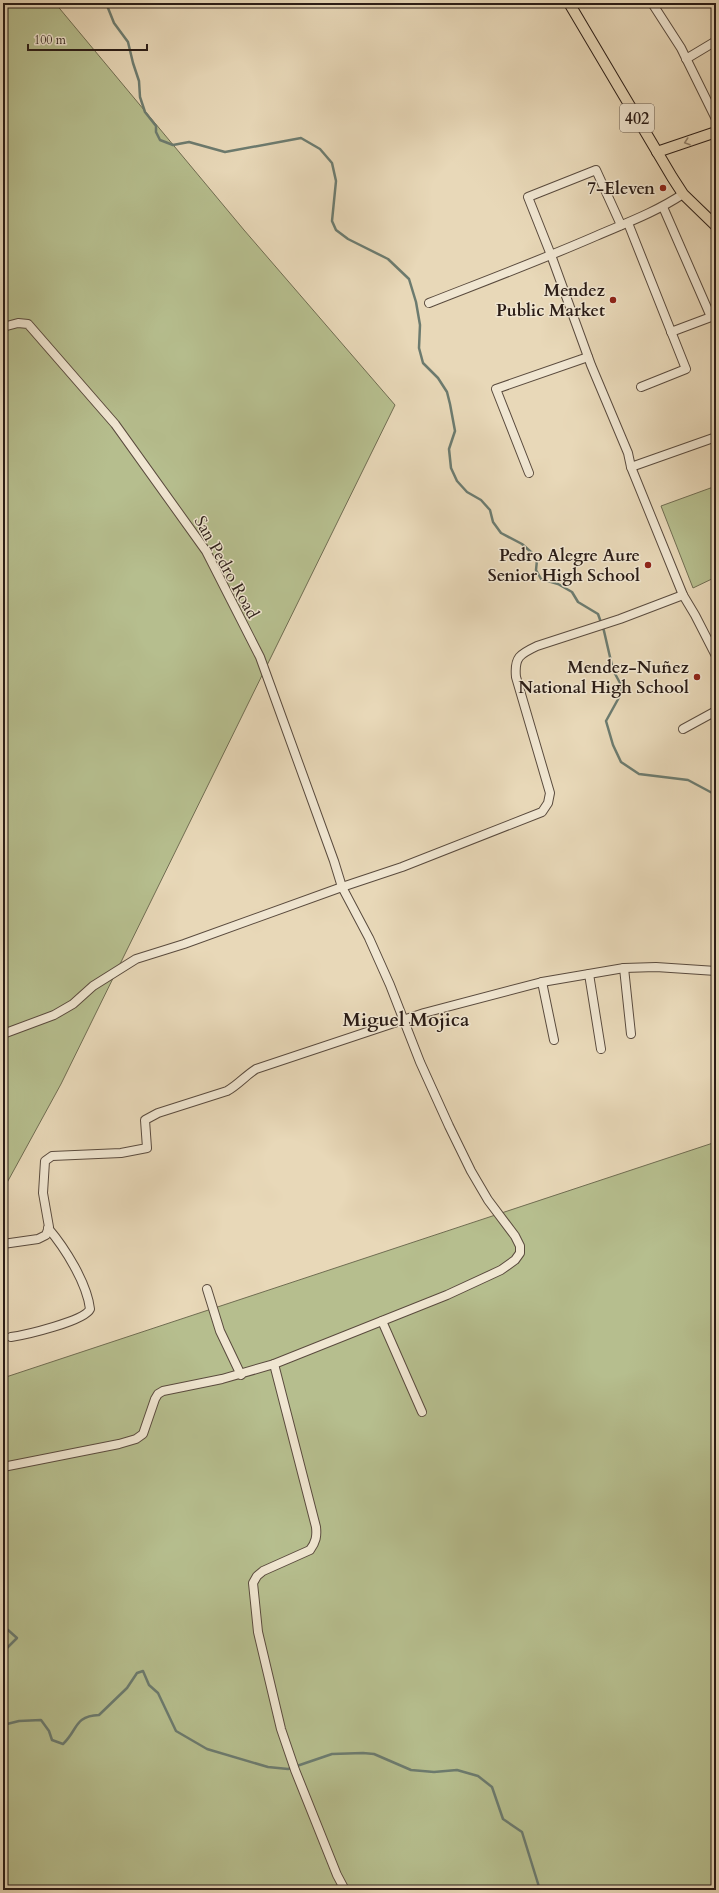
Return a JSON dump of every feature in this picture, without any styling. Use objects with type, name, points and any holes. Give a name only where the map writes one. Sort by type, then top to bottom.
[{"type":"main road","name":"402","points":[[569,3],[683,194],[716,226]]},
{"type":"main road","points":[[657,152],[716,132]]},
{"type":"street","points":[[652,3],[686,59],[716,119]]},
{"type":"street","points":[[686,59],[716,41]]},
{"type":"street","points":[[641,387],[686,369],[624,224],[596,170],[528,198],[551,255],[591,366],[628,453],[631,467],[683,595],[716,656]]},
{"type":"street","points":[[429,302],[551,255],[624,224],[663,207],[683,194]]},
{"type":"street","points":[[663,207],[711,317],[671,332]]},
{"type":"street","name":"San Pedro Road","points":[[3,327],[18,323],[28,324],[115,424],[206,551],[260,657],[332,854],[342,887]]},
{"type":"street","points":[[529,473],[496,389],[588,357]]},
{"type":"street","points":[[631,467],[716,437]]},
{"type":"street","points":[[3,1034],[54,1015],[73,1004],[93,986],[136,959],[184,944],[438,854],[542,812],[548,803],[550,793],[516,677],[517,658],[526,651],[620,619],[683,595]]},
{"type":"street","points":[[683,729],[716,711]]},
{"type":"street","points":[[3,1466],[119,1444],[136,1439],[143,1434],[158,1394],[163,1391],[241,1375],[274,1364],[382,1321],[501,1270],[515,1260],[520,1253],[520,1246],[515,1236],[488,1200],[471,1171],[445,1119],[369,938],[342,887]]},
{"type":"street","points":[[3,1244],[38,1239],[46,1235],[48,1228],[43,1193],[43,1167],[45,1161],[52,1156],[121,1152],[148,1148],[144,1120],[158,1113],[227,1092],[237,1086],[256,1069],[368,1033],[404,1019],[469,1000],[542,982],[624,968],[656,967],[716,971]]},
{"type":"street","points":[[624,968],[631,1034]]},
{"type":"street","points":[[589,974],[601,1049]]},
{"type":"street","points":[[542,982],[554,1040]]},
{"type":"street","points":[[11,1337],[38,1332],[84,1316],[90,1310],[75,1268],[60,1241],[48,1228]]},
{"type":"street","points":[[207,1289],[220,1331],[241,1375]]},
{"type":"street","points":[[382,1321],[422,1412]]},
{"type":"street","points":[[274,1364],[316,1527],[316,1536],[315,1544],[310,1550],[263,1571],[257,1576],[253,1583],[258,1632],[288,1748],[345,1890]]},
{"type":"green space","points":[[3,3],[55,3],[244,230],[395,405],[61,1084],[3,1190]]},
{"type":"green space","points":[[716,486],[716,577],[693,588],[661,506]]},
{"type":"green space","points":[[716,1142],[716,1890],[3,1890],[3,1378]]},
{"type":"waterway","points":[[106,3],[114,23],[128,42],[139,81],[140,97],[145,112],[156,126],[156,132],[160,140],[173,145],[189,142],[225,152],[301,138],[320,149],[332,163],[336,181],[332,221],[336,230],[348,239],[388,259],[409,279],[416,302],[420,325],[419,348],[423,363],[438,378],[447,392],[450,404],[455,431],[449,449],[451,468],[457,481],[467,492],[481,500],[490,510],[493,522],[501,533],[522,544],[531,552],[537,560],[536,570],[541,579],[558,584],[572,592],[578,602],[598,614],[604,631],[613,670],[620,683],[622,692],[606,721],[613,745],[621,762],[639,774],[688,780],[716,795]]},
{"type":"waterway","points":[[3,1629],[8,1630],[17,1638],[3,1652]]},
{"type":"waterway","points":[[3,1725],[19,1721],[41,1720],[49,1731],[52,1740],[63,1744],[81,1721],[85,1718],[99,1715],[127,1688],[137,1673],[143,1671],[149,1685],[158,1693],[176,1731],[207,1749],[268,1767],[288,1769],[332,1754],[363,1753],[374,1754],[411,1770],[434,1772],[457,1770],[478,1776],[492,1787],[503,1819],[522,1832],[540,1890]]},
{"type":"place","name":"7-Eleven","points":[[663,188]]},
{"type":"place","name":"Mendez Public Market","points":[[613,300]]},
{"type":"place","name":"Pedro Alegre Aure Senior High School","points":[[648,565]]},
{"type":"place","name":"Mendez-Nuñez National High School","points":[[697,677]]},
{"type":"district","name":"Miguel Mojica","points":[[406,1019]]}]
